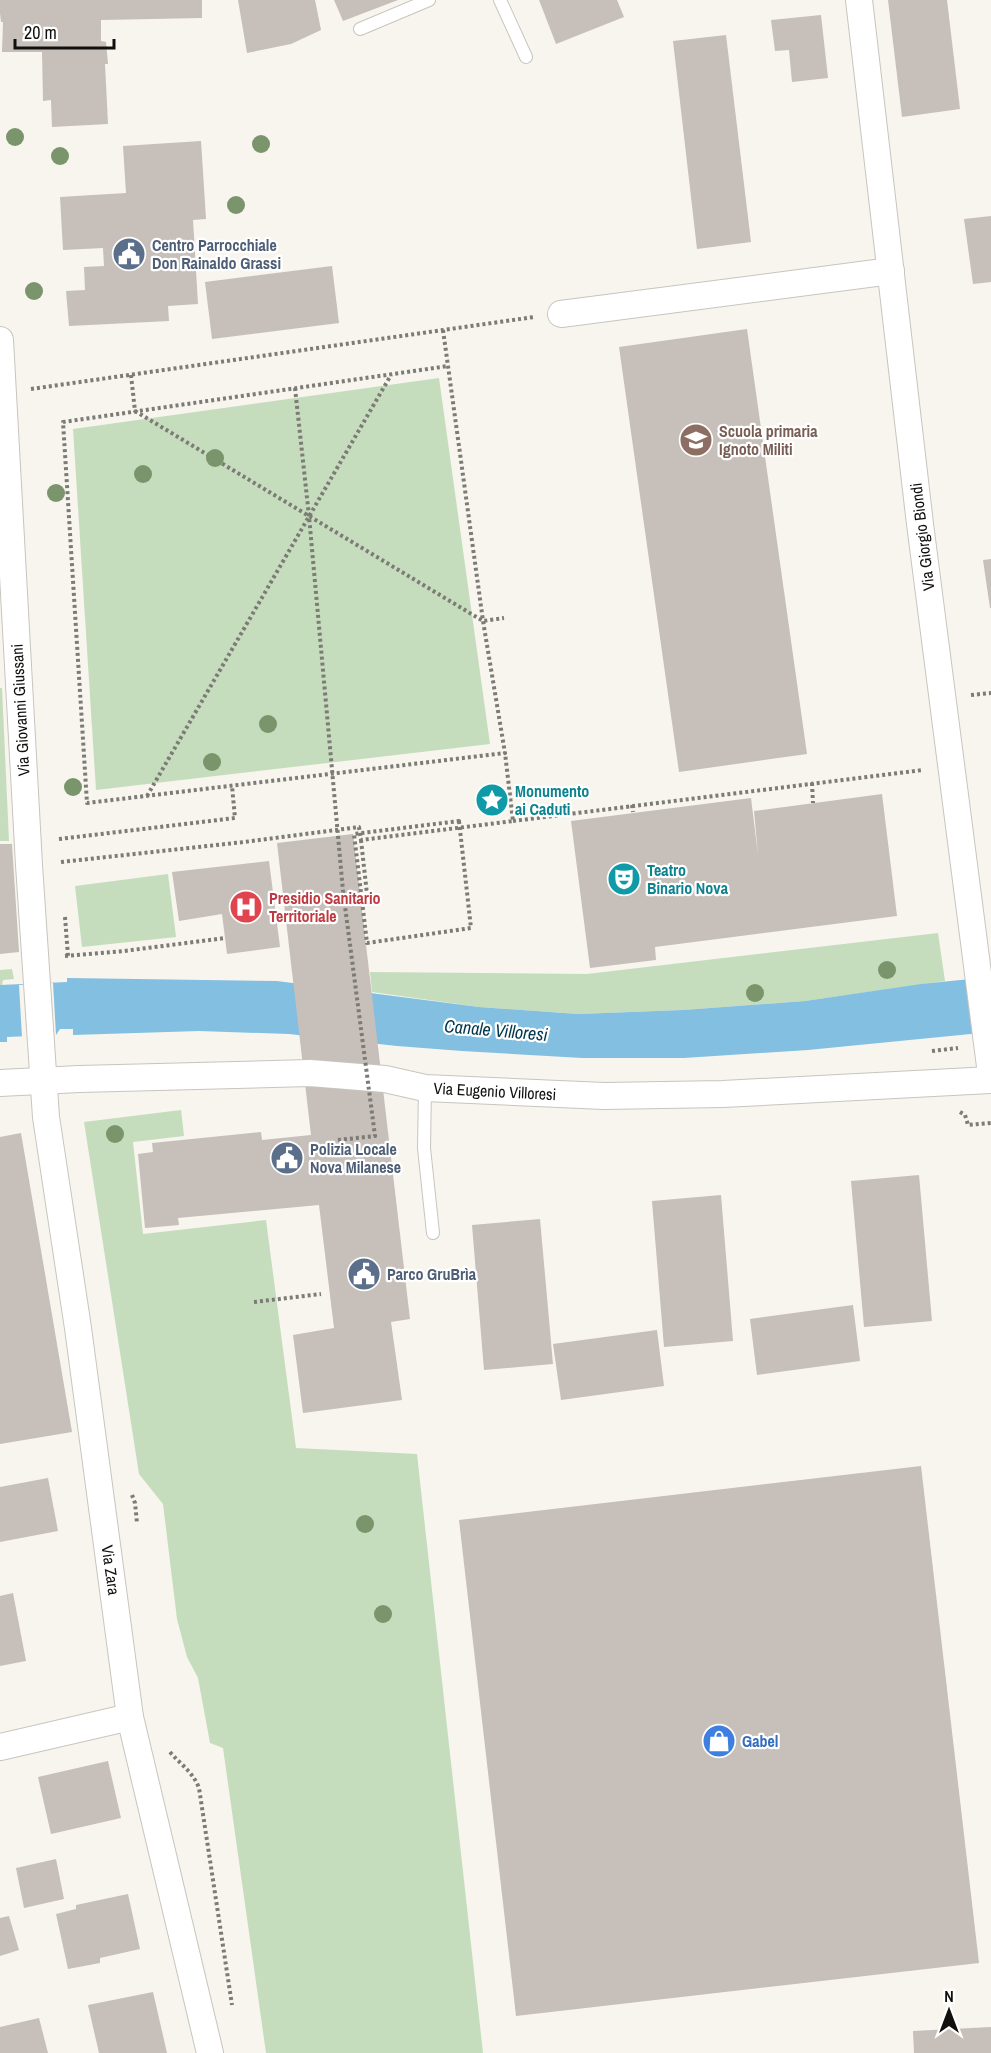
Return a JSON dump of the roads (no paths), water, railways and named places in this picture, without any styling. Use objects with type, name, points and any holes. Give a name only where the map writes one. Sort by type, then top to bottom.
[{"type":"street","name":"Via Giorgio Biondi","points":[[859,0],[920,524],[991,1074]]},
{"type":"street","points":[[561,314],[891,271]]},
{"type":"street","name":"Via Giovanni Giussani","points":[[0,340],[43,1080]]},
{"type":"street","name":"Via Eugenio Villoresi","points":[[0,1083],[310,1072],[385,1078],[425,1088],[604,1096],[723,1094],[991,1080]]},
{"type":"street","name":"Via Zara","points":[[43,1080],[46,1117],[78,1328],[130,1717],[210,2053]]},
{"type":"street","points":[[0,1747],[130,1717]]},
{"type":"lane","points":[[360,29],[429,0]]},
{"type":"lane","points":[[500,0],[526,57]]},
{"type":"lane","points":[[425,1088],[424,1148],[433,1233]]},
{"type":"water","name":"Canale Villoresi","points":[[67,978],[277,981],[479,1007],[578,1014],[683,1010],[805,1001],[980,978],[991,1032],[808,1050],[684,1058],[582,1058],[397,1046],[289,1034],[199,1031],[73,1035],[73,1029],[60,1029],[56,1035],[7,1037],[7,1042],[0,1042],[0,985],[67,982]]},
{"type":"place","name":"Centro Parrocchiale Don Rainaldo Grassi","points":[[129,254]]},
{"type":"place","name":"Scuola primaria Ignoto Militi","points":[[696,440]]},
{"type":"place","name":"Monumento ai Caduti","points":[[492,800]]},
{"type":"place","name":"Teatro Binario Nova","points":[[624,879]]},
{"type":"place","name":"Presidio Sanitario Territoriale","points":[[246,907]]},
{"type":"place","name":"Polizia Locale Nova Milanese","points":[[287,1158]]},
{"type":"place","name":"Parco GruBrìa","points":[[364,1274]]},
{"type":"place","name":"Gabel","points":[[719,1741]]}]
